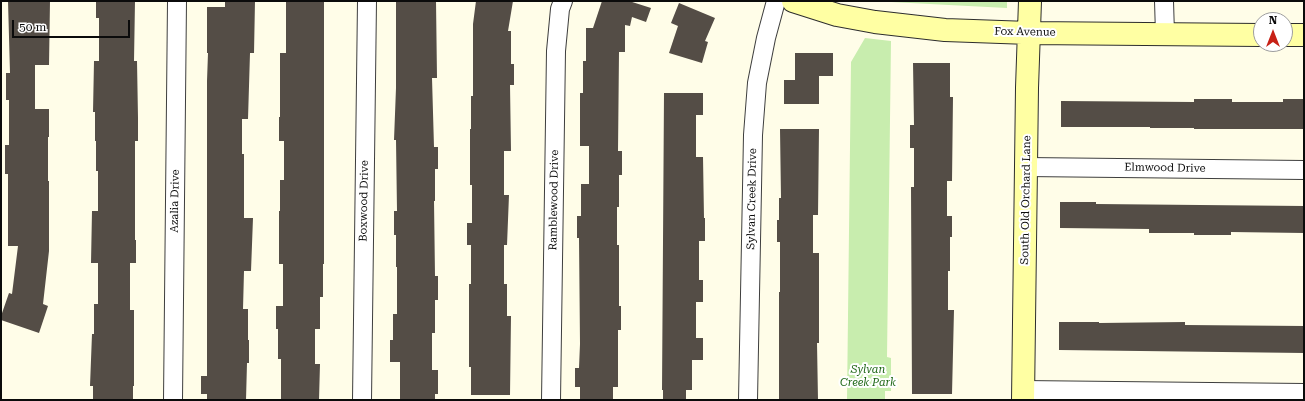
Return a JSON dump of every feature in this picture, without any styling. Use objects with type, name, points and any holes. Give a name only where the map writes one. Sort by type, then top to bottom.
[{"type":"main road","name":"Fox Avenue","points":[[793,1],[837,15],[875,22],[945,30],[1029,33],[1253,35]]},
{"type":"main road","name":"South Old Orchard Lane","points":[[1023,395],[1030,1]]},
{"type":"main road","points":[[1293,35],[1304,35]]},
{"type":"street","name":"Azalia Drive","points":[[173,400],[177,1]]},
{"type":"street","name":"Boxwood Drive","points":[[362,400],[367,1]]},
{"type":"street","name":"Ramblewood Drive","points":[[551,400],[556,51],[562,1]]},
{"type":"street","name":"Sylvan Creek Drive","points":[[748,400],[753,135],[757,83],[766,38],[776,1]]},
{"type":"street","points":[[1164,1],[1165,34]]},
{"type":"street","name":"Elmwood Drive","points":[[1026,167],[1304,170]]},
{"type":"street","points":[[1023,395],[1304,393]]},
{"type":"green space","points":[[886,1],[1007,1],[1007,8],[891,2]]},
{"type":"green space","name":"Sylvan Creek Park","points":[[865,38],[891,41],[887,357],[891,358],[891,391],[885,391],[885,400],[847,400],[851,62]]},
{"type":"building","points":[[8,1],[50,1],[49,65],[35,65],[35,109],[49,109],[49,251],[43,304],[48,306],[39,333],[1,320],[9,293],[12,294],[18,246],[8,246],[8,174],[5,174],[5,145],[9,145],[9,100],[6,100],[6,73],[10,73]]},
{"type":"building","points":[[96,1],[135,1],[134,61],[137,61],[138,141],[135,141],[136,263],[130,263],[130,310],[134,310],[133,400],[93,400],[93,386],[90,386],[92,334],[94,334],[94,304],[98,304],[98,263],[91,263],[92,211],[98,211],[98,171],[96,171],[95,112],[93,112],[94,61],[99,61],[99,18],[96,18]]},
{"type":"building","points":[[225,1],[255,1],[254,53],[250,53],[248,119],[242,119],[242,154],[244,154],[244,218],[253,218],[251,271],[244,271],[243,309],[248,309],[249,340],[246,400],[207,400],[207,394],[201,394],[201,376],[207,376],[207,7],[225,7]]},
{"type":"building","points":[[286,1],[324,1],[324,264],[323,297],[320,297],[320,329],[315,329],[315,364],[320,364],[319,400],[281,400],[281,359],[278,359],[276,306],[283,306],[283,264],[279,264],[279,211],[280,180],[284,180],[284,141],[279,141],[279,117],[280,53],[286,53]]},
{"type":"building","points":[[396,1],[436,1],[437,78],[432,78],[434,147],[438,147],[438,169],[435,169],[434,201],[435,276],[438,276],[438,300],[435,300],[435,333],[432,333],[432,370],[438,370],[438,394],[435,394],[435,400],[400,400],[400,362],[390,362],[390,340],[393,340],[393,314],[397,314],[396,235],[394,235],[394,211],[397,211],[396,140],[394,140],[396,88]]},
{"type":"building","points":[[476,1],[513,1],[508,31],[511,31],[511,64],[514,64],[514,85],[510,85],[511,151],[504,151],[504,195],[509,195],[507,245],[504,245],[504,284],[507,284],[507,316],[511,316],[510,395],[471,395],[471,367],[469,367],[469,284],[471,284],[471,245],[467,245],[467,223],[472,223],[470,129],[471,96],[473,96],[473,24]]},
{"type":"building","points":[[602,1],[629,1],[651,8],[646,22],[632,17],[630,26],[625,25],[625,52],[619,52],[618,151],[622,151],[622,175],[619,175],[619,207],[617,207],[617,245],[619,245],[619,306],[621,306],[621,330],[618,330],[618,387],[613,387],[613,400],[580,400],[580,387],[575,387],[575,368],[579,368],[580,344],[579,238],[577,238],[577,216],[581,216],[581,184],[589,184],[589,146],[580,146],[580,93],[583,93],[583,61],[586,61],[586,28],[593,28]]},
{"type":"building","points":[[679,3],[715,18],[705,41],[708,42],[702,63],[669,53],[678,26],[671,23]]},
{"type":"building","points":[[795,53],[833,53],[833,76],[819,76],[819,104],[784,104],[784,80],[795,80]]},
{"type":"building","points":[[913,63],[950,63],[950,97],[953,97],[952,181],[947,181],[947,216],[952,216],[952,237],[950,237],[950,271],[948,271],[948,310],[954,310],[952,394],[912,394],[911,187],[914,187],[914,148],[910,148],[910,125],[914,125]]},
{"type":"building","points":[[664,93],[703,93],[703,115],[696,115],[696,157],[703,157],[705,241],[699,241],[699,280],[703,280],[703,302],[696,302],[696,338],[703,338],[703,360],[692,360],[692,390],[686,390],[686,400],[663,400],[662,390]]},
{"type":"building","points":[[1194,99],[1232,99],[1232,102],[1283,102],[1283,99],[1304,99],[1304,129],[1061,127],[1061,101],[1194,102]]},
{"type":"building","points":[[780,129],[819,129],[818,215],[813,215],[813,253],[819,253],[819,343],[817,343],[818,400],[779,400],[780,242],[777,242],[777,220],[779,220],[779,198],[781,198]]},
{"type":"building","points":[[1060,202],[1096,202],[1096,204],[1304,206],[1304,233],[1231,232],[1231,235],[1194,235],[1194,233],[1149,233],[1149,229],[1060,228]]},
{"type":"building","points":[[1059,322],[1185,322],[1185,325],[1304,326],[1304,353],[1059,350]]}]
